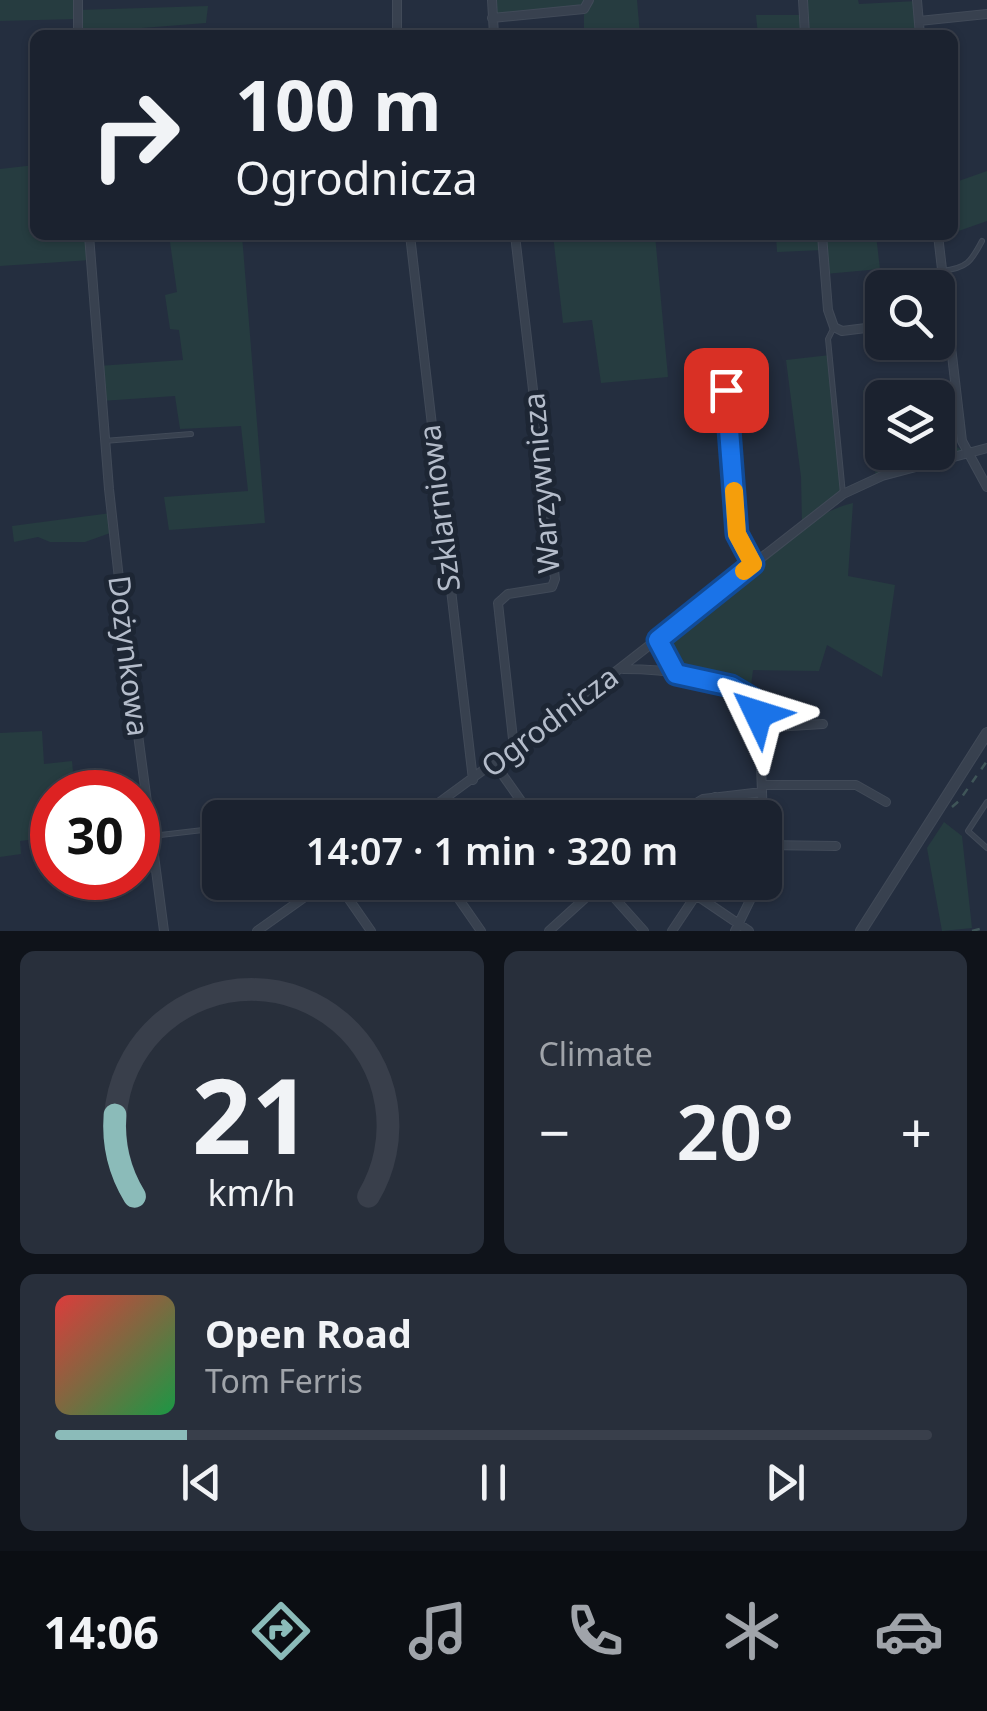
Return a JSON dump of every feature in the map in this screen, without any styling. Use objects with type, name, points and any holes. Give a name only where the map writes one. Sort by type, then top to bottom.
[{"type":"street","points":[[78,0],[78,30]]},
{"type":"street","points":[[396,0],[397,30]]},
{"type":"street","points":[[492,0],[493,30]]},
{"type":"street","points":[[492,18],[584,9],[589,0]]},
{"type":"street","points":[[803,0],[805,30]]},
{"type":"street","points":[[917,0],[920,30]]},
{"type":"street","points":[[919,20],[987,14]]},
{"type":"street","name":"Dożynkowa","points":[[90,240],[104,441],[143,770]]},
{"type":"street","name":"Szklarniowa","points":[[411,240],[473,780]]},
{"type":"street","name":"Warzywnicza","points":[[514,748],[498,603],[508,594],[552,587],[556,580],[516,240]]},
{"type":"street","points":[[822,240],[828,310],[834,327],[865,328]]},
{"type":"street","points":[[939,240],[942,270]]},
{"type":"street","points":[[949,360],[962,441],[987,487]]},
{"type":"street","name":"Ogrodnicza","points":[[444,800],[658,640],[843,494],[882,476],[987,448]]},
{"type":"street","points":[[658,640],[676,674]]},
{"type":"street","points":[[621,668],[676,674],[744,692],[757,705],[762,800]]},
{"type":"street","points":[[759,728],[823,724]]},
{"type":"street","points":[[860,931],[987,733]]},
{"type":"street","points":[[495,764],[520,800]]},
{"type":"street","points":[[704,800],[762,788],[856,785],[886,802]]},
{"type":"street","points":[[782,845],[836,846]]},
{"type":"street","name":"Dożynkowa","points":[[160,899],[164,931]]},
{"type":"street","points":[[257,931],[301,900]]},
{"type":"street","points":[[349,900],[371,931]]},
{"type":"street","points":[[460,900],[481,931]]},
{"type":"street","points":[[549,931],[586,900]]},
{"type":"street","points":[[618,900],[644,931]]},
{"type":"street","points":[[672,931],[694,900]]},
{"type":"street","points":[[702,900],[737,928],[749,931]]},
{"type":"street","points":[[737,928],[750,900]]},
{"type":"street","points":[[561,921],[570,931]]},
{"type":"lane","points":[[952,270],[970,264],[982,240]]},
{"type":"lane","points":[[834,327],[828,339],[843,494]]},
{"type":"lane","points":[[726,390],[737,534],[753,564]]},
{"type":"lane","points":[[104,441],[191,434]]},
{"type":"lane","points":[[987,802],[968,831],[987,848]]},
{"type":"lane","points":[[160,835],[202,830]]},
{"type":"path","points":[[972,931],[987,927]]},
{"type":"green space","points":[[0,0],[77,0],[78,10],[208,6],[206,23],[116,30],[78,30],[77,19],[0,21]]},
{"type":"green space","points":[[492,0],[637,0],[640,30],[584,30],[584,10],[492,18]]},
{"type":"green space","points":[[803,0],[858,0],[859,4],[917,1],[920,30],[758,30],[756,15],[803,15]]},
{"type":"green space","points":[[30,166],[30,240],[87,240],[91,260],[0,266],[0,169]]},
{"type":"green space","points":[[987,171],[987,221],[958,231],[958,181]]},
{"type":"green space","points":[[170,240],[242,240],[265,523],[169,530],[164,497],[248,491],[241,426],[180,429],[175,396],[101,401],[98,366],[183,360],[179,330],[170,329],[165,295],[177,292]]},
{"type":"green space","points":[[554,240],[655,240],[668,377],[601,383],[592,320],[563,323]]},
{"type":"green space","points":[[776,240],[877,240],[880,269],[825,274],[823,250],[777,252]]},
{"type":"green space","points":[[830,355],[843,494],[802,525],[801,477],[786,360]]},
{"type":"green space","points":[[875,470],[903,470],[876,477]]},
{"type":"green space","points":[[853,503],[848,576],[895,585],[882,677],[827,645],[819,671],[753,670],[751,686],[733,687],[678,675],[667,641],[672,632],[785,539],[810,522]]},
{"type":"green space","points":[[111,513],[113,532],[85,542],[50,542],[38,537],[14,542],[12,526]]},
{"type":"green space","points":[[42,731],[44,764],[72,761],[73,770],[30,770],[30,840],[20,841],[21,854],[0,857],[0,733]]},
{"type":"green space","points":[[944,822],[962,836],[972,928],[942,931],[927,848]]},
{"type":"slow traffic","points":[[734,491],[737,534],[753,564],[744,571]]},
{"type":"route","points":[[726,390],[737,534],[753,564],[658,640],[676,674],[744,692],[757,705],[758,714]]}]
